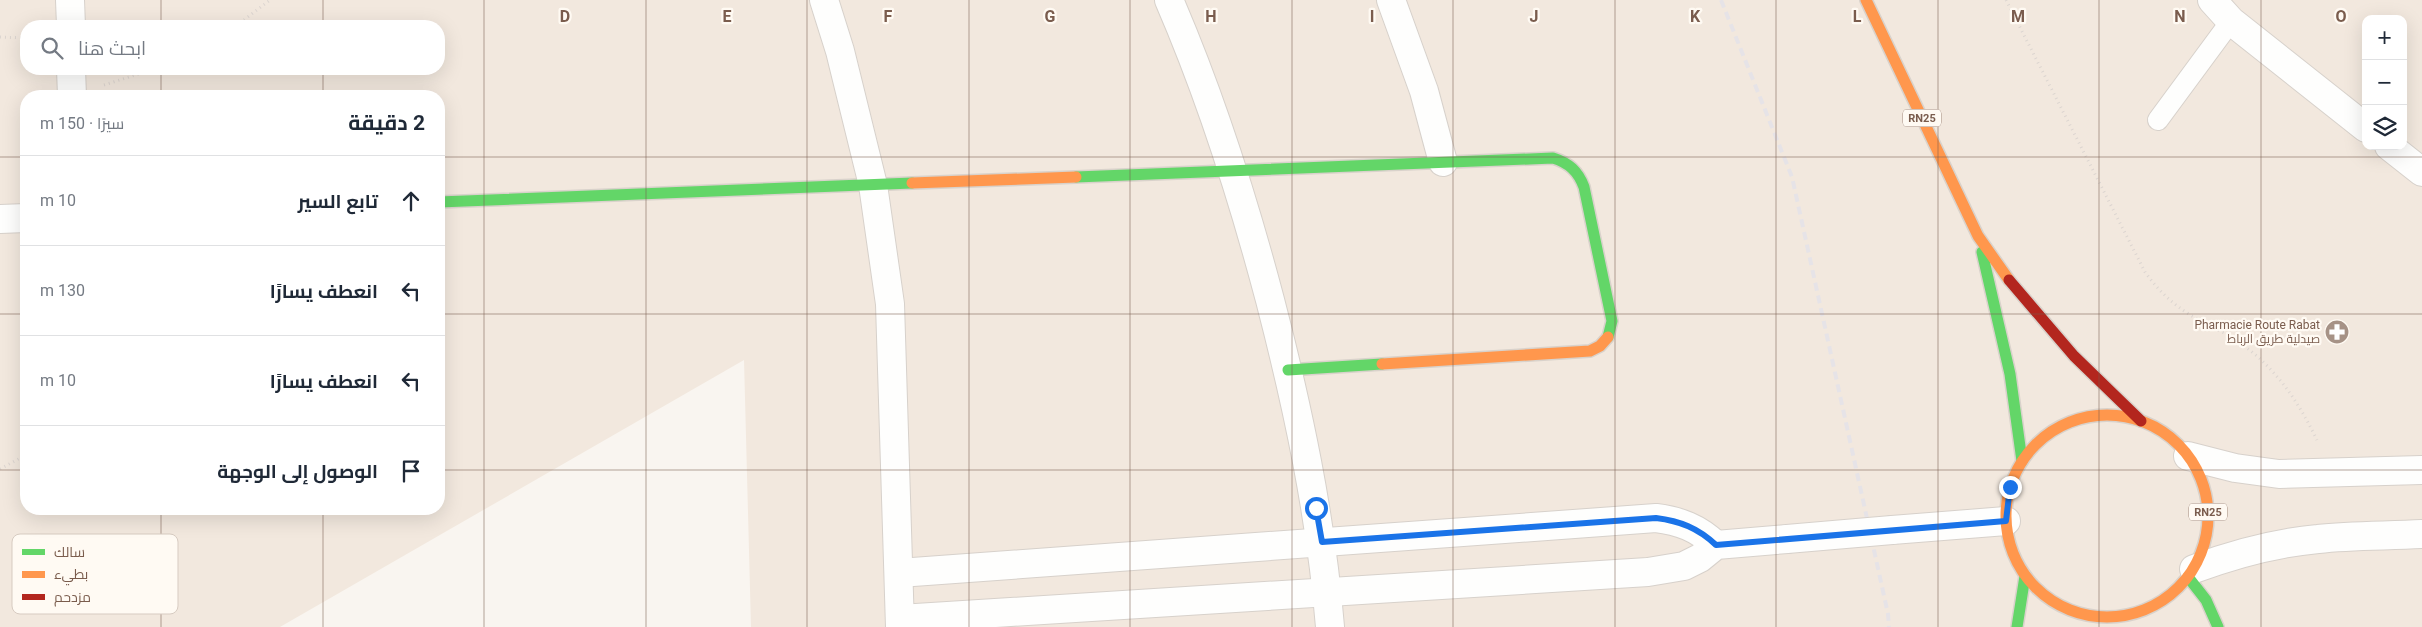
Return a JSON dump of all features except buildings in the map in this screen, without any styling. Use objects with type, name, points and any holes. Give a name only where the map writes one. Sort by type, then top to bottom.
[{"type":"street","points":[[70,0],[70,20]]},
{"type":"street","points":[[824,0],[840,51],[873,185],[890,304],[900,623],[1666,570],[1684,566],[1700,558],[1716,545],[2006,521]]},
{"type":"street","points":[[1169,0],[1194,59],[1233,170],[1288,370],[1322,542],[1330,627]]},
{"type":"street","points":[[1390,0],[1424,91],[1443,162]]},
{"type":"street","name":"RN25","points":[[1866,0],[1978,236],[1998,266],[2066,348],[2097,381],[2140,421],[2169,437],[2188,456],[2204,486],[2209,520],[2202,553],[2191,573],[2176,591],[2143,610],[2125,616],[2087,615],[2053,602],[2025,576],[2013,554],[2006,521],[2010,487],[2022,461],[2037,444],[2054,430],[2074,421],[2096,416],[2119,416],[2140,421]]},
{"type":"street","points":[[2212,0],[2231,21],[2362,125]]},
{"type":"street","points":[[2394,150],[2422,172]]},
{"type":"street","points":[[445,202],[1552,158],[1570,164],[1576,170],[1584,187],[1612,321],[1607,341],[1599,348],[1590,351],[1288,370]]},
{"type":"street","points":[[0,219],[20,218]]},
{"type":"street","name":"RN25","points":[[1978,236],[2008,364],[2022,461]]},
{"type":"street","points":[[2188,456],[2235,468],[2261,471],[2326,474],[2422,470]]},
{"type":"street","points":[[899,573],[1656,518],[1673,520],[1690,526],[1705,535],[1716,545]]},
{"type":"street","points":[[2218,627],[2214,614],[2191,573],[2231,555],[2272,545],[2318,538],[2422,534]]},
{"type":"street","points":[[2017,627],[2025,576]]},
{"type":"lane","points":[[2158,120],[2231,21]]},
{"type":"path","points":[[244,20],[270,0]]},
{"type":"path","points":[[2006,0],[2145,272],[2159,291],[2173,304],[2239,342],[2272,369],[2300,406],[2318,441],[2326,474]]},
{"type":"path","points":[[0,37],[20,38]]},
{"type":"path","points":[[72,86],[125,75]]},
{"type":"path","points":[[0,469],[20,458]]},
{"type":"shaded area","points":[[0,0],[2422,0],[2422,627],[751,627],[744,360],[280,627],[0,627]]},
{"type":"railway","points":[[1721,0],[1792,177],[1888,614],[1889,627]]},
{"type":"traffic: fast","points":[[1076,177],[1553,158],[1564,162],[1572,168],[1579,176],[1584,187],[1612,321],[1608,337]]},
{"type":"traffic: fast","points":[[445,202],[912,183]]},
{"type":"traffic: fast","points":[[1982,252],[2010,374],[2022,461]]},
{"type":"traffic: fast","points":[[1288,370],[1382,364]]},
{"type":"traffic: fast","points":[[2017,627],[2025,576]]},
{"type":"traffic: fast","points":[[2188,577],[2206,600],[2218,627]]},
{"type":"traffic: slow","points":[[1866,0],[1978,236],[2009,280]]},
{"type":"traffic: slow","points":[[912,183],[1076,177]]},
{"type":"traffic: slow","points":[[1382,364],[1590,351],[1600,346],[1608,337]]},
{"type":"traffic: slow","points":[[2107,415],[2136,419],[2155,427],[2171,438],[2185,452],[2196,468],[2204,487],[2208,516],[2204,545],[2196,564],[2185,580],[2171,594],[2155,605],[2136,613],[2107,617],[2078,613],[2059,605],[2043,594],[2029,580],[2018,564],[2010,545],[2006,516],[2010,487],[2018,468],[2029,452],[2043,438],[2059,427],[2078,419],[2107,415]]},
{"type":"traffic: jam","points":[[2009,280],[2074,356],[2141,421]]},
{"type":"place","name":"Pharmacie Route Rabat صيدلية طريق الرباط","points":[[2337,332]]},
{"type":"route","points":[[1316,508],[1322,542],[1656,518],[1673,520],[1690,526],[1705,535],[1716,545],[2006,521],[2010,487]]}]
